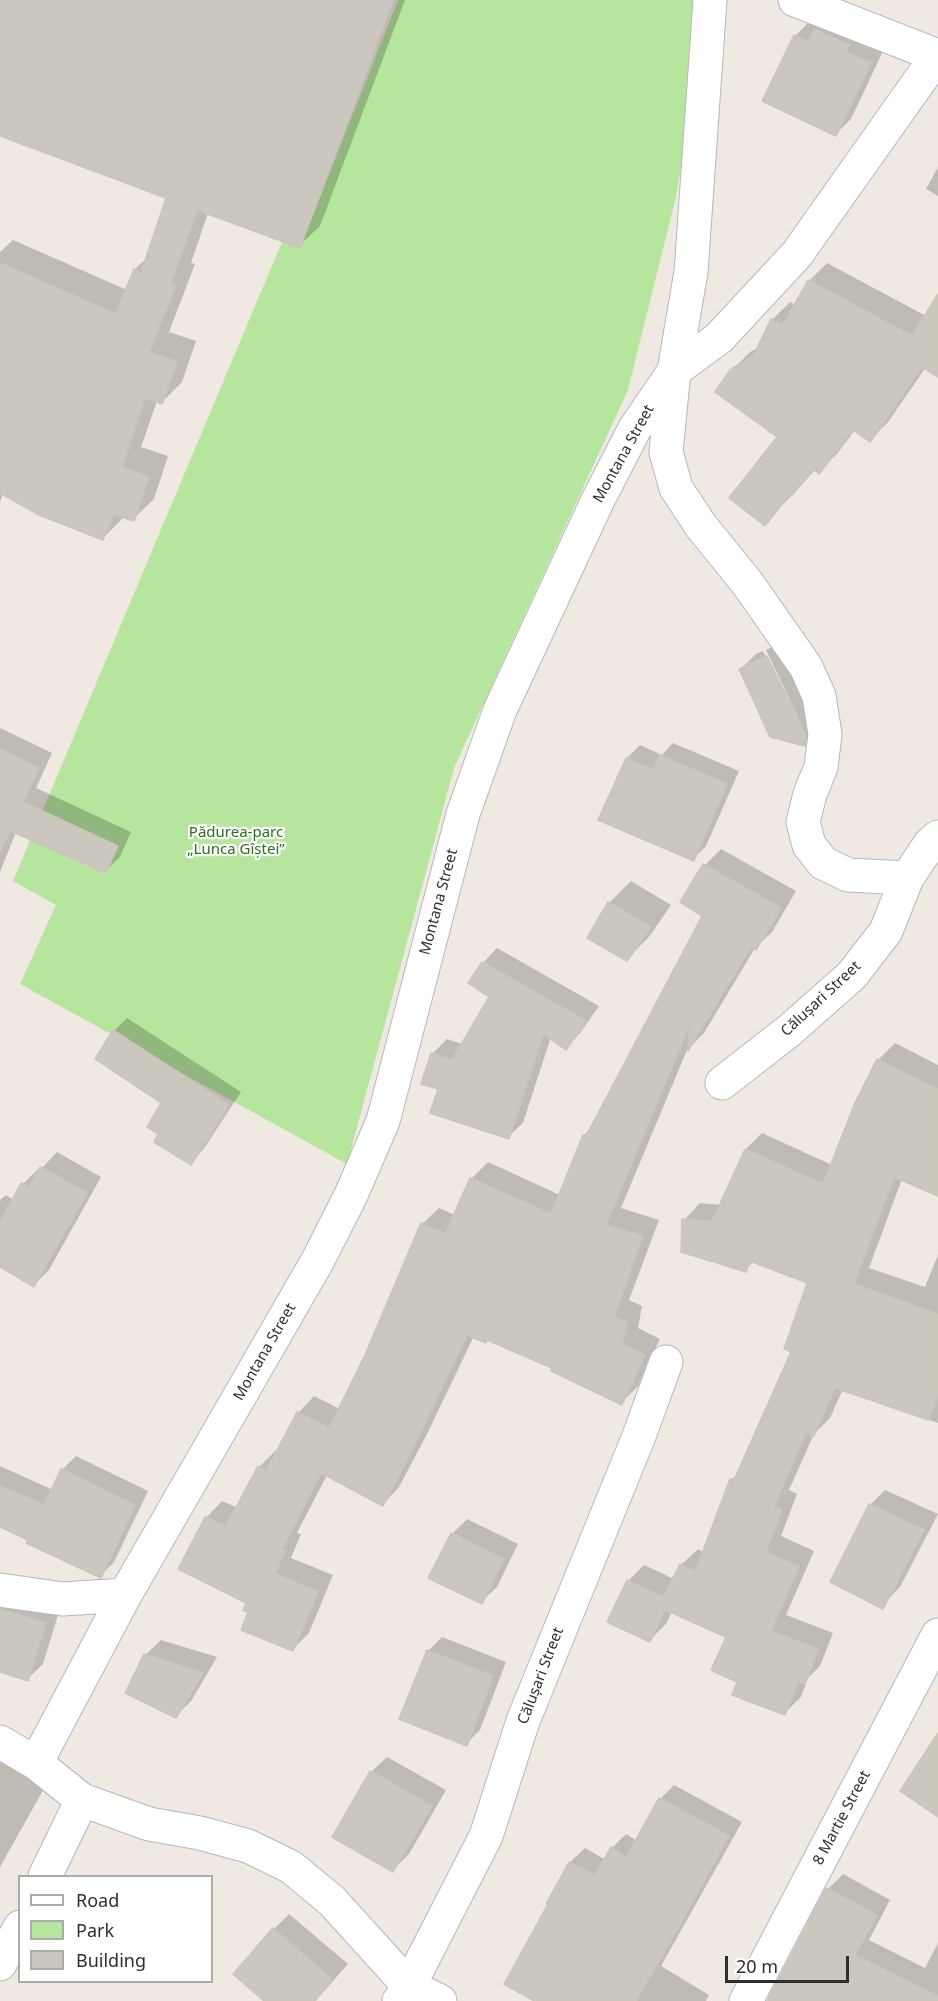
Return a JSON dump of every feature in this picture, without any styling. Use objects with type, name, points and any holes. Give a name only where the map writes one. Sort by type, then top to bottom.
[{"type":"street","name":"Montana Street","points":[[36,1763],[125,1595],[318,1260],[351,1195],[383,1121],[463,814],[500,710],[602,492],[634,430],[674,371],[690,272],[710,0]]},
{"type":"street","points":[[795,0],[938,56],[797,254],[719,338],[674,371],[666,452],[676,488],[701,526],[748,584],[806,667],[819,696],[825,734],[821,767],[810,794],[803,822],[809,845],[823,863],[848,875],[907,878]]},
{"type":"street","name":"Călușari Street","points":[[722,1083],[790,1030],[852,975],[886,931],[907,878],[930,844],[938,837]]},
{"type":"street","name":"Călușari Street","points":[[404,1993],[486,1836],[523,1721],[639,1436],[666,1362]]},
{"type":"street","points":[[0,1590],[63,1599],[125,1595]]},
{"type":"street","name":"8 Martie Street","points":[[746,2001],[938,1635]]},
{"type":"street","points":[[0,1742],[36,1763],[82,1800],[148,1824],[200,1833],[248,1846],[291,1867],[332,1901],[404,1993],[440,2001]]},
{"type":"street","points":[[45,1875],[82,1800]]},
{"type":"street","points":[[0,1964],[18,1931]]},
{"type":"green space","name":"Pădurea-parc „Lunca Gîștei”","points":[[398,0],[708,0],[676,197],[628,390],[454,768],[347,1164],[20,984],[56,905],[13,881],[282,242],[300,248]]},
{"type":"building","points":[[0,0],[393,0],[300,248],[197,210],[171,283],[176,285],[149,352],[177,362],[162,404],[145,398],[122,467],[149,477],[134,521],[114,515],[103,540],[39,515],[0,493],[0,263],[116,314],[134,269],[141,272],[166,198],[0,136]]},
{"type":"building","points":[[814,29],[849,45],[846,52],[871,63],[836,136],[762,101],[794,35],[808,42]]},
{"type":"building","points":[[808,280],[912,336],[938,294],[938,377],[922,367],[870,442],[853,430],[819,474],[814,469],[792,495],[790,494],[765,526],[729,498],[777,437],[715,392],[730,370],[753,356],[771,319],[783,325]]},
{"type":"building","points":[[767,656],[806,736],[805,746],[770,737],[739,669]]},
{"type":"building","points":[[0,749],[39,768],[23,802],[118,846],[106,873],[10,831],[0,852]]},
{"type":"building","points":[[659,755],[727,784],[694,861],[598,820],[626,758],[653,770]]},
{"type":"building","points":[[703,864],[781,908],[756,950],[751,947],[688,1051],[689,1026],[606,1225],[643,1236],[614,1317],[627,1322],[622,1344],[645,1355],[622,1405],[551,1371],[552,1368],[487,1340],[486,1343],[467,1335],[383,1506],[321,1473],[282,1549],[285,1551],[275,1574],[318,1592],[293,1651],[241,1630],[248,1612],[243,1610],[246,1603],[178,1569],[205,1517],[226,1526],[258,1466],[266,1471],[297,1412],[329,1428],[364,1357],[421,1223],[445,1234],[470,1178],[551,1214],[583,1135],[586,1136],[702,916],[680,902]]},
{"type":"building","points":[[608,902],[651,927],[627,961],[587,938]]},
{"type":"building","points":[[482,962],[586,1021],[566,1050],[543,1034],[509,1139],[430,1113],[438,1089],[421,1084],[431,1053],[452,1060],[489,997],[468,983]]},
{"type":"building","points":[[113,1030],[229,1105],[191,1165],[154,1142],[158,1134],[147,1127],[161,1103],[95,1059]]},
{"type":"building","points":[[877,1059],[938,1089],[938,1196],[894,1177],[854,1284],[938,1314],[938,1396],[929,1420],[835,1388],[814,1436],[806,1433],[774,1506],[782,1510],[766,1552],[799,1567],[771,1631],[818,1649],[805,1684],[798,1682],[785,1715],[732,1695],[737,1682],[711,1670],[726,1637],[665,1610],[650,1642],[607,1622],[627,1580],[663,1597],[680,1564],[695,1572],[730,1479],[734,1480],[791,1352],[784,1349],[807,1283],[750,1261],[746,1272],[681,1252],[682,1219],[712,1221],[745,1149],[823,1184],[855,1103]]},
{"type":"building","points":[[40,1167],[87,1193],[34,1287],[0,1267],[0,1222],[21,1183],[29,1187]]},
{"type":"building","points":[[61,1469],[135,1505],[101,1578],[26,1543],[28,1540],[0,1527],[0,1486],[44,1505]]},
{"type":"building","points":[[869,1504],[924,1530],[883,1609],[830,1582]]},
{"type":"building","points":[[451,1533],[504,1559],[482,1604],[428,1578]]},
{"type":"building","points":[[0,1609],[46,1623],[28,1681],[0,1672]]},
{"type":"building","points":[[427,1650],[493,1676],[467,1746],[399,1719]]},
{"type":"building","points":[[144,1654],[203,1673],[176,1718],[125,1693]]},
{"type":"building","points":[[938,1733],[938,1817],[900,1791]]},
{"type":"building","points":[[370,1771],[432,1806],[393,1872],[332,1837]]},
{"type":"building","points":[[659,1798],[729,1836],[636,2001],[534,2001],[504,1984],[569,1862],[595,1875],[611,1847],[626,1857]]},
{"type":"building","points":[[826,1888],[877,1915],[855,1955],[938,1996],[938,2001],[767,2001]]},
{"type":"building","points":[[273,1928],[333,1980],[315,2001],[264,2001],[233,1974]]}]
